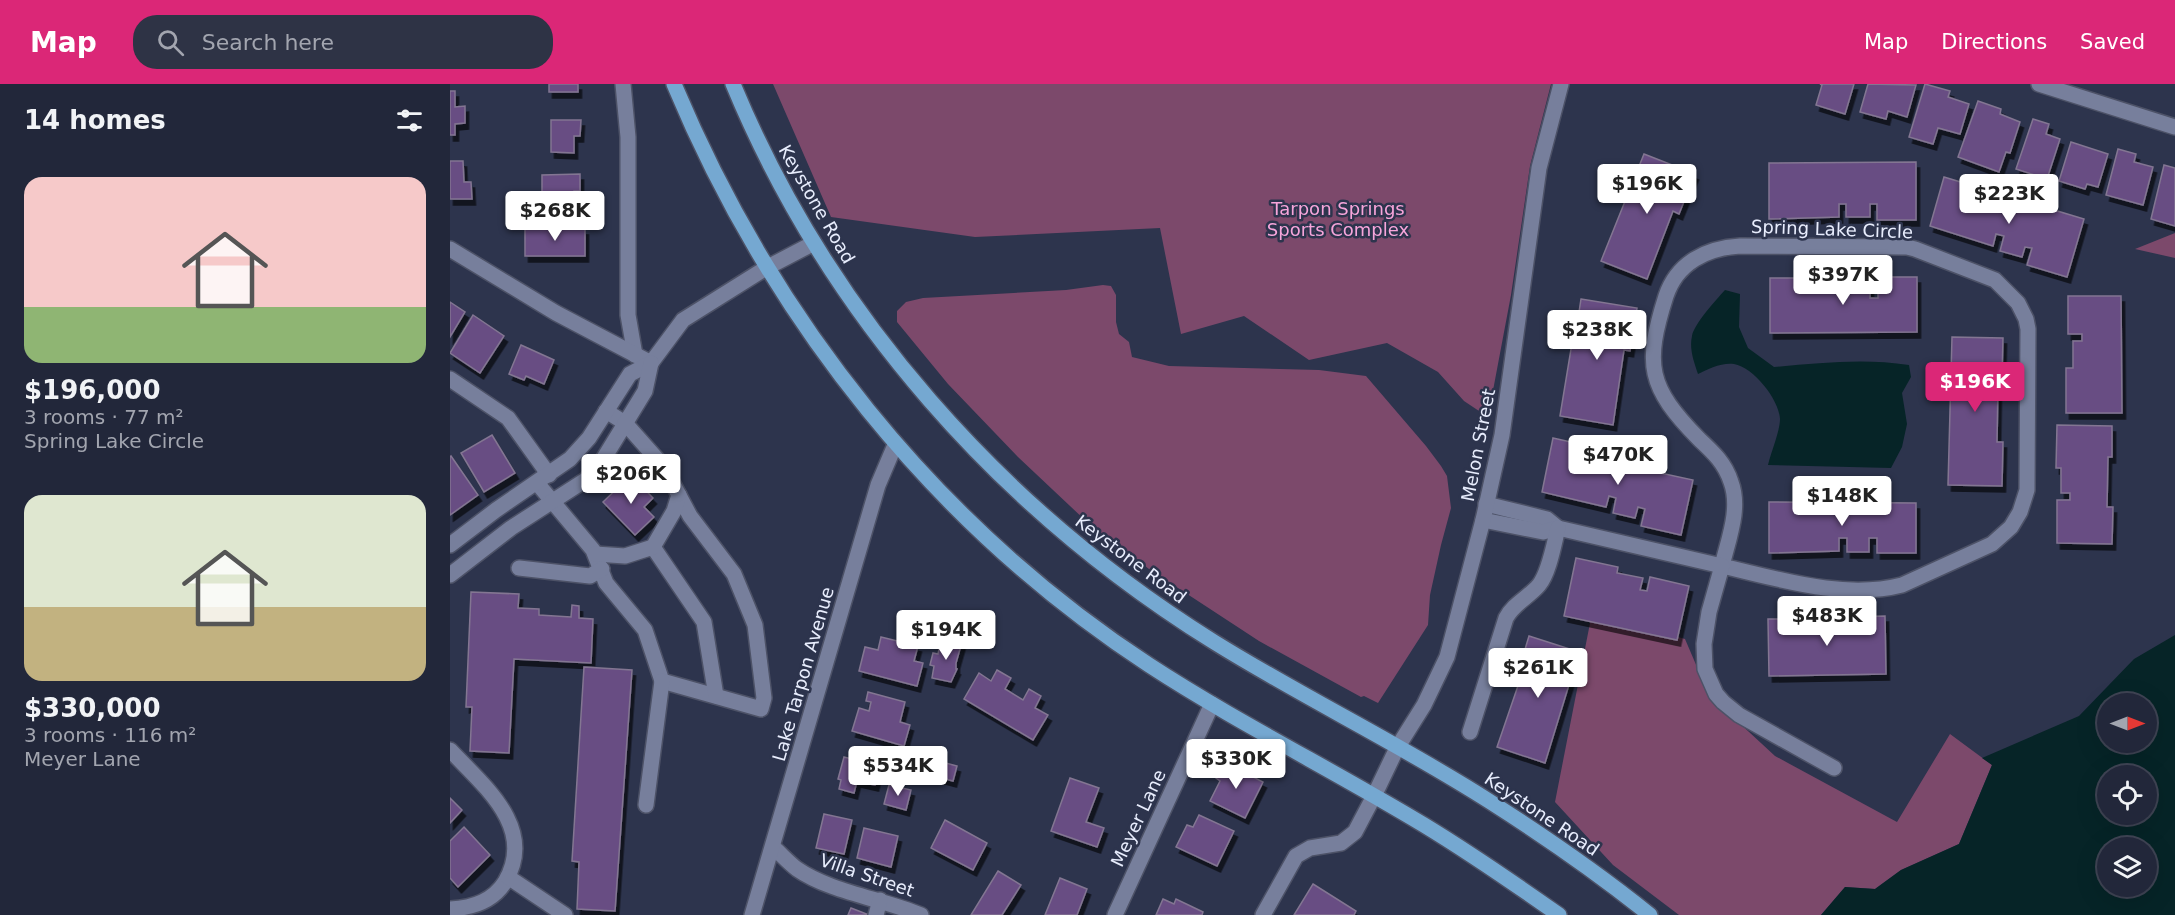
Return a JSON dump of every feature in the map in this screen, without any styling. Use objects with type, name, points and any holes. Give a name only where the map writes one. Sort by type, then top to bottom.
[{"type":"main road","points":[[674,84],[722,190],[766,268],[805,328],[896,445],[980,532],[1055,597],[1146,663],[1212,704],[1374,796],[1507,878],[1559,915]]},
{"type":"main road","name":"Keystone Road","points":[[733,84],[776,175],[814,243],[854,305],[905,372],[961,436],[1019,495],[1077,545],[1145,597],[1215,643],[1488,800],[1596,874],[1650,915]]},
{"type":"street","points":[[623,84],[628,137],[628,315],[635,355]]},
{"type":"street","name":"Melon Street","points":[[1263,915],[1296,856],[1305,849],[1341,843],[1350,837],[1374,796],[1397,748],[1424,705],[1446,657],[1485,512],[1504,427],[1539,168],[1561,84]]},
{"type":"street","points":[[2039,84],[2175,127]]},
{"type":"street","points":[[450,575],[504,533],[587,479],[604,458],[645,391],[651,363],[683,320],[766,268],[814,243]]},
{"type":"street","name":"Spring Lake Circle","points":[[1485,512],[1546,519],[1558,528],[1722,566],[1823,589],[1887,588],[1902,585],[1992,544],[2016,520],[2024,505],[2027,490],[2028,329],[2021,309],[2007,290],[1995,280],[1907,247],[1729,247],[1702,256],[1678,272],[1667,292],[1658,320],[1653,347],[1653,371],[1661,391],[1674,411],[1722,462],[1731,482],[1735,494],[1735,508],[1722,566]]},
{"type":"street","points":[[450,249],[556,313],[651,363]]},
{"type":"street","points":[[465,563],[450,546],[577,452],[589,438],[630,374],[651,363]]},
{"type":"street","points":[[450,379],[508,418],[543,479],[552,502],[595,554],[606,583],[645,630],[662,681],[646,805]]},
{"type":"street","points":[[606,411],[625,423],[664,467],[690,516],[734,574],[756,625],[764,698],[761,709],[662,681]]},
{"type":"street","name":"Lake Tarpon Avenue","points":[[752,915],[878,485],[896,445]]},
{"type":"street","points":[[595,554],[625,556],[653,547],[680,495]]},
{"type":"street","points":[[489,515],[504,533]]},
{"type":"street","points":[[1470,732],[1506,618],[1511,609],[1543,580],[1558,528]]},
{"type":"street","points":[[653,547],[704,622],[716,696]]},
{"type":"street","points":[[1722,566],[1709,612],[1704,644],[1705,669],[1716,694],[1739,715],[1834,768]]},
{"type":"street","points":[[519,568],[590,576],[602,569]]},
{"type":"street","name":"Meyer Lane","points":[[1115,915],[1212,704]]},
{"type":"street","points":[[450,750],[500,806],[512,826],[515,838],[515,858],[508,877],[494,895],[474,906],[450,909]]},
{"type":"street","name":"Villa Street","points":[[773,847],[797,869],[878,908],[921,915]]},
{"type":"street","points":[[508,877],[565,915]]},
{"type":"green space","name":"Tarpon Springs Sports Complex","points":[[773,84],[1551,84],[1530,166],[1511,295],[1488,417],[1464,401],[1438,372],[1387,343],[1309,360],[1244,316],[1181,334],[1160,228],[975,237],[831,217]]},
{"type":"green space","points":[[2175,233],[2175,258],[2135,249]]},
{"type":"green space","points":[[1111,286],[1116,295],[1116,322],[1119,334],[1129,342],[1132,357],[1169,366],[1319,370],[1366,376],[1441,466],[1447,476],[1451,508],[1430,595],[1428,625],[1378,703],[1364,696],[1361,697],[1259,641],[1149,569],[1087,522],[1018,457],[948,384],[897,322],[897,311],[906,302],[923,298],[1066,290]]},
{"type":"green space","points":[[1591,618],[1628,623],[1685,639],[1709,695],[1775,756],[1897,822],[1950,734],[1992,765],[1959,844],[1901,870],[1875,889],[1845,887],[1821,915],[1679,915],[1613,865],[1555,802]]},
{"type":"shaded area","points":[[1725,290],[1740,294],[1739,327],[1748,348],[1774,367],[1858,362],[1909,365],[1911,377],[1902,393],[1907,424],[1902,447],[1891,468],[1768,465],[1780,419],[1775,402],[1764,385],[1749,371],[1734,364],[1720,365],[1698,374],[1692,355],[1691,341],[1697,325]]},
{"type":"shaded area","points":[[2175,635],[2175,915],[1821,915],[1845,887],[1875,889],[1901,870],[1959,844],[1992,765],[1982,758],[2079,716],[2097,697],[2097,753],[2157,753],[2157,693],[2101,693],[2134,659]]},
{"type":"building","points":[[549,84],[578,84],[578,92],[549,92]]},
{"type":"building","points":[[1820,84],[1854,84],[1845,114],[1816,105],[1822,85]]},
{"type":"building","points":[[1868,84],[1916,85],[1907,117],[1888,111],[1886,119],[1860,112]]},
{"type":"building","points":[[1925,84],[1950,91],[1948,97],[1969,104],[1960,134],[1938,128],[1933,144],[1909,137]]},
{"type":"building","points":[[450,91],[455,91],[455,107],[465,106],[465,123],[455,124],[455,135],[450,135]]},
{"type":"building","points":[[1978,101],[2001,109],[2000,114],[2020,122],[2010,153],[2006,152],[1999,172],[1958,157]]},
{"type":"building","points":[[2033,119],[2049,124],[2046,134],[2060,139],[2047,179],[2016,169]]},
{"type":"building","points":[[551,120],[581,120],[580,136],[574,136],[574,153],[551,152]]},
{"type":"building","points":[[2071,142],[2108,154],[2098,187],[2087,184],[2085,189],[2059,181]]},
{"type":"building","points":[[2118,149],[2136,154],[2134,162],[2153,167],[2143,205],[2106,195]]},
{"type":"building","points":[[1644,154],[1695,174],[1679,214],[1673,211],[1647,279],[1601,261]]},
{"type":"building","points":[[450,161],[463,161],[464,182],[471,182],[472,199],[450,199]]},
{"type":"building","points":[[1916,162],[1916,220],[1877,220],[1877,204],[1870,204],[1870,217],[1846,217],[1846,204],[1839,204],[1839,217],[1769,219],[1769,163]]},
{"type":"building","points":[[2164,165],[2175,168],[2175,226],[2151,219]]},
{"type":"building","points":[[580,174],[580,191],[574,191],[574,210],[542,210],[542,175]]},
{"type":"building","points":[[1944,177],[2084,219],[2067,277],[2027,265],[2032,248],[2025,247],[2022,257],[2000,251],[2004,236],[1996,234],[1993,246],[1930,226]]},
{"type":"building","points":[[525,227],[585,229],[585,256],[525,256]]},
{"type":"building","points":[[1878,277],[1917,277],[1917,332],[1770,333],[1770,278],[1810,278],[1810,291],[1817,291],[1817,280],[1840,280],[1840,294],[1847,294],[1847,280],[1870,280],[1870,298],[1878,298]]},
{"type":"building","points":[[2068,296],[2121,296],[2122,413],[2066,413],[2066,368],[2073,368],[2073,341],[2082,341],[2082,334],[2068,334]]},
{"type":"building","points":[[1581,299],[1637,308],[1630,351],[1624,350],[1613,425],[1560,416]]},
{"type":"building","points":[[450,302],[465,312],[450,337]]},
{"type":"building","points":[[473,315],[504,336],[480,373],[450,353]]},
{"type":"building","points":[[1952,337],[2003,338],[2002,377],[1983,376],[1983,386],[1998,387],[1997,442],[2003,442],[2002,486],[1948,485]]},
{"type":"building","points":[[521,345],[554,360],[544,384],[526,376],[524,380],[509,374]]},
{"type":"building","points":[[2057,425],[2112,426],[2112,457],[2108,457],[2107,507],[2113,507],[2112,544],[2057,543],[2057,500],[2070,500],[2070,493],[2061,493],[2061,468],[2056,468]]},
{"type":"building","points":[[492,435],[515,473],[484,492],[461,453]]},
{"type":"building","points":[[1553,438],[1593,447],[1591,458],[1693,480],[1681,535],[1641,526],[1645,509],[1638,507],[1635,518],[1613,513],[1616,498],[1609,496],[1606,507],[1542,492]]},
{"type":"building","points":[[450,457],[478,495],[450,515]]},
{"type":"building","points":[[631,475],[653,498],[644,507],[654,517],[635,535],[603,502]]},
{"type":"building","points":[[1769,502],[1916,503],[1916,553],[1877,553],[1877,538],[1869,538],[1869,552],[1847,552],[1847,538],[1839,538],[1839,551],[1769,553]]},
{"type":"building","points":[[1576,558],[1618,567],[1617,573],[1643,578],[1640,590],[1647,591],[1650,577],[1689,586],[1677,640],[1564,616]]},
{"type":"building","points":[[471,592],[519,594],[518,608],[539,609],[539,615],[571,617],[572,605],[579,606],[579,618],[593,619],[591,663],[514,659],[509,753],[470,751],[472,707],[466,707]]},
{"type":"building","points":[[1885,616],[1886,674],[1769,676],[1768,619],[1810,619],[1810,632],[1816,632],[1815,621],[1839,621],[1839,631],[1845,631],[1845,617]]},
{"type":"building","points":[[1529,636],[1579,652],[1545,763],[1497,747],[1521,677],[1517,676]]},
{"type":"building","points":[[881,637],[918,646],[914,661],[923,663],[917,686],[859,671],[865,647],[878,650]]},
{"type":"building","points":[[946,638],[962,642],[956,663],[957,669],[951,682],[932,678],[934,666],[930,665],[933,653],[938,654],[939,649],[942,650]]},
{"type":"building","points":[[584,667],[632,670],[615,911],[577,909],[579,862],[572,861]]},
{"type":"building","points":[[997,670],[1011,678],[1005,689],[1023,700],[1029,689],[1041,696],[1035,708],[1048,715],[1033,740],[964,699],[979,673],[991,681]]},
{"type":"building","points":[[868,692],[905,702],[900,722],[910,725],[904,746],[852,731],[859,708],[869,711],[871,702],[866,701]]},
{"type":"building","points":[[844,757],[880,766],[875,785],[857,781],[854,793],[839,789],[841,780],[838,779]]},
{"type":"building","points":[[942,762],[957,766],[953,781],[938,777]]},
{"type":"building","points":[[1224,762],[1263,782],[1245,818],[1210,801],[1220,781],[1216,778]]},
{"type":"building","points":[[1070,778],[1099,788],[1086,822],[1104,828],[1097,847],[1051,831]]},
{"type":"building","points":[[889,785],[911,790],[906,810],[884,804]]},
{"type":"building","points":[[450,798],[462,810],[450,823]]},
{"type":"building","points":[[824,814],[852,820],[844,854],[816,848]]},
{"type":"building","points":[[1199,815],[1234,831],[1217,866],[1176,847],[1187,825],[1193,827]]},
{"type":"building","points":[[945,820],[987,843],[973,870],[931,848]]},
{"type":"building","points":[[464,827],[490,855],[458,887],[450,878],[450,841]]},
{"type":"building","points":[[864,828],[898,836],[891,867],[857,858]]},
{"type":"building","points":[[998,871],[1021,885],[1002,915],[971,915]]},
{"type":"building","points":[[1060,878],[1087,889],[1077,915],[1045,915]]},
{"type":"building","points":[[1313,884],[1356,911],[1354,915],[1294,915]]},
{"type":"building","points":[[1163,899],[1174,904],[1176,899],[1203,912],[1202,915],[1156,915]]},
{"type":"building","points":[[851,908],[869,915],[848,915]]}]
